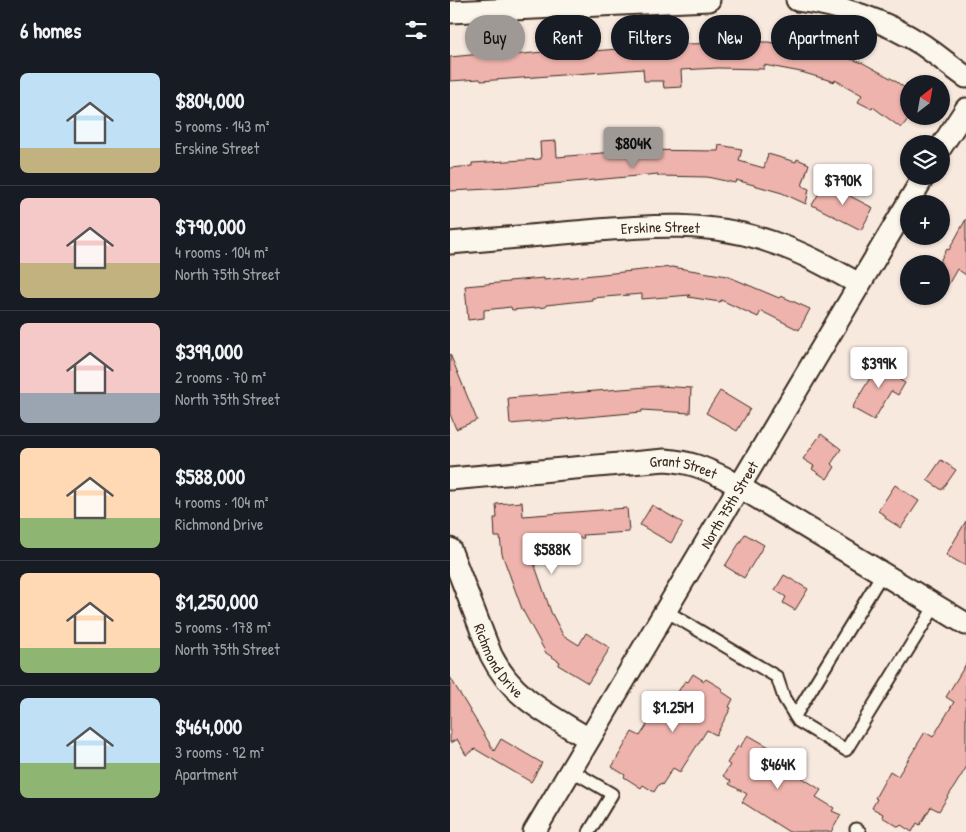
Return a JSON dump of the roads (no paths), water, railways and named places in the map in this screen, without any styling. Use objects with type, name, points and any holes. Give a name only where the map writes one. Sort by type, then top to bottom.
[{"type":"street","points":[[450,12],[709,0]]},
{"type":"street","points":[[797,0],[840,8],[870,19],[922,45],[966,77]]},
{"type":"street","points":[[949,135],[966,109]]},
{"type":"street","name":"North 75th Street","points":[[534,832],[919,185]]},
{"type":"street","name":"Erskine Street","points":[[450,243],[649,225],[684,225],[730,231],[774,242],[812,258],[859,284]]},
{"type":"street","name":"Grant Street","points":[[450,479],[665,460],[686,462],[700,466],[739,488],[966,624]]},
{"type":"street","name":"Richmond Drive","points":[[450,549],[491,655],[506,680],[524,699],[589,740]]},
{"type":"lane","points":[[795,716],[882,574]]},
{"type":"lane","points":[[666,611],[777,677],[784,698],[798,721],[846,750],[936,606]]},
{"type":"lane","points":[[571,770],[612,794],[589,832]]}]
